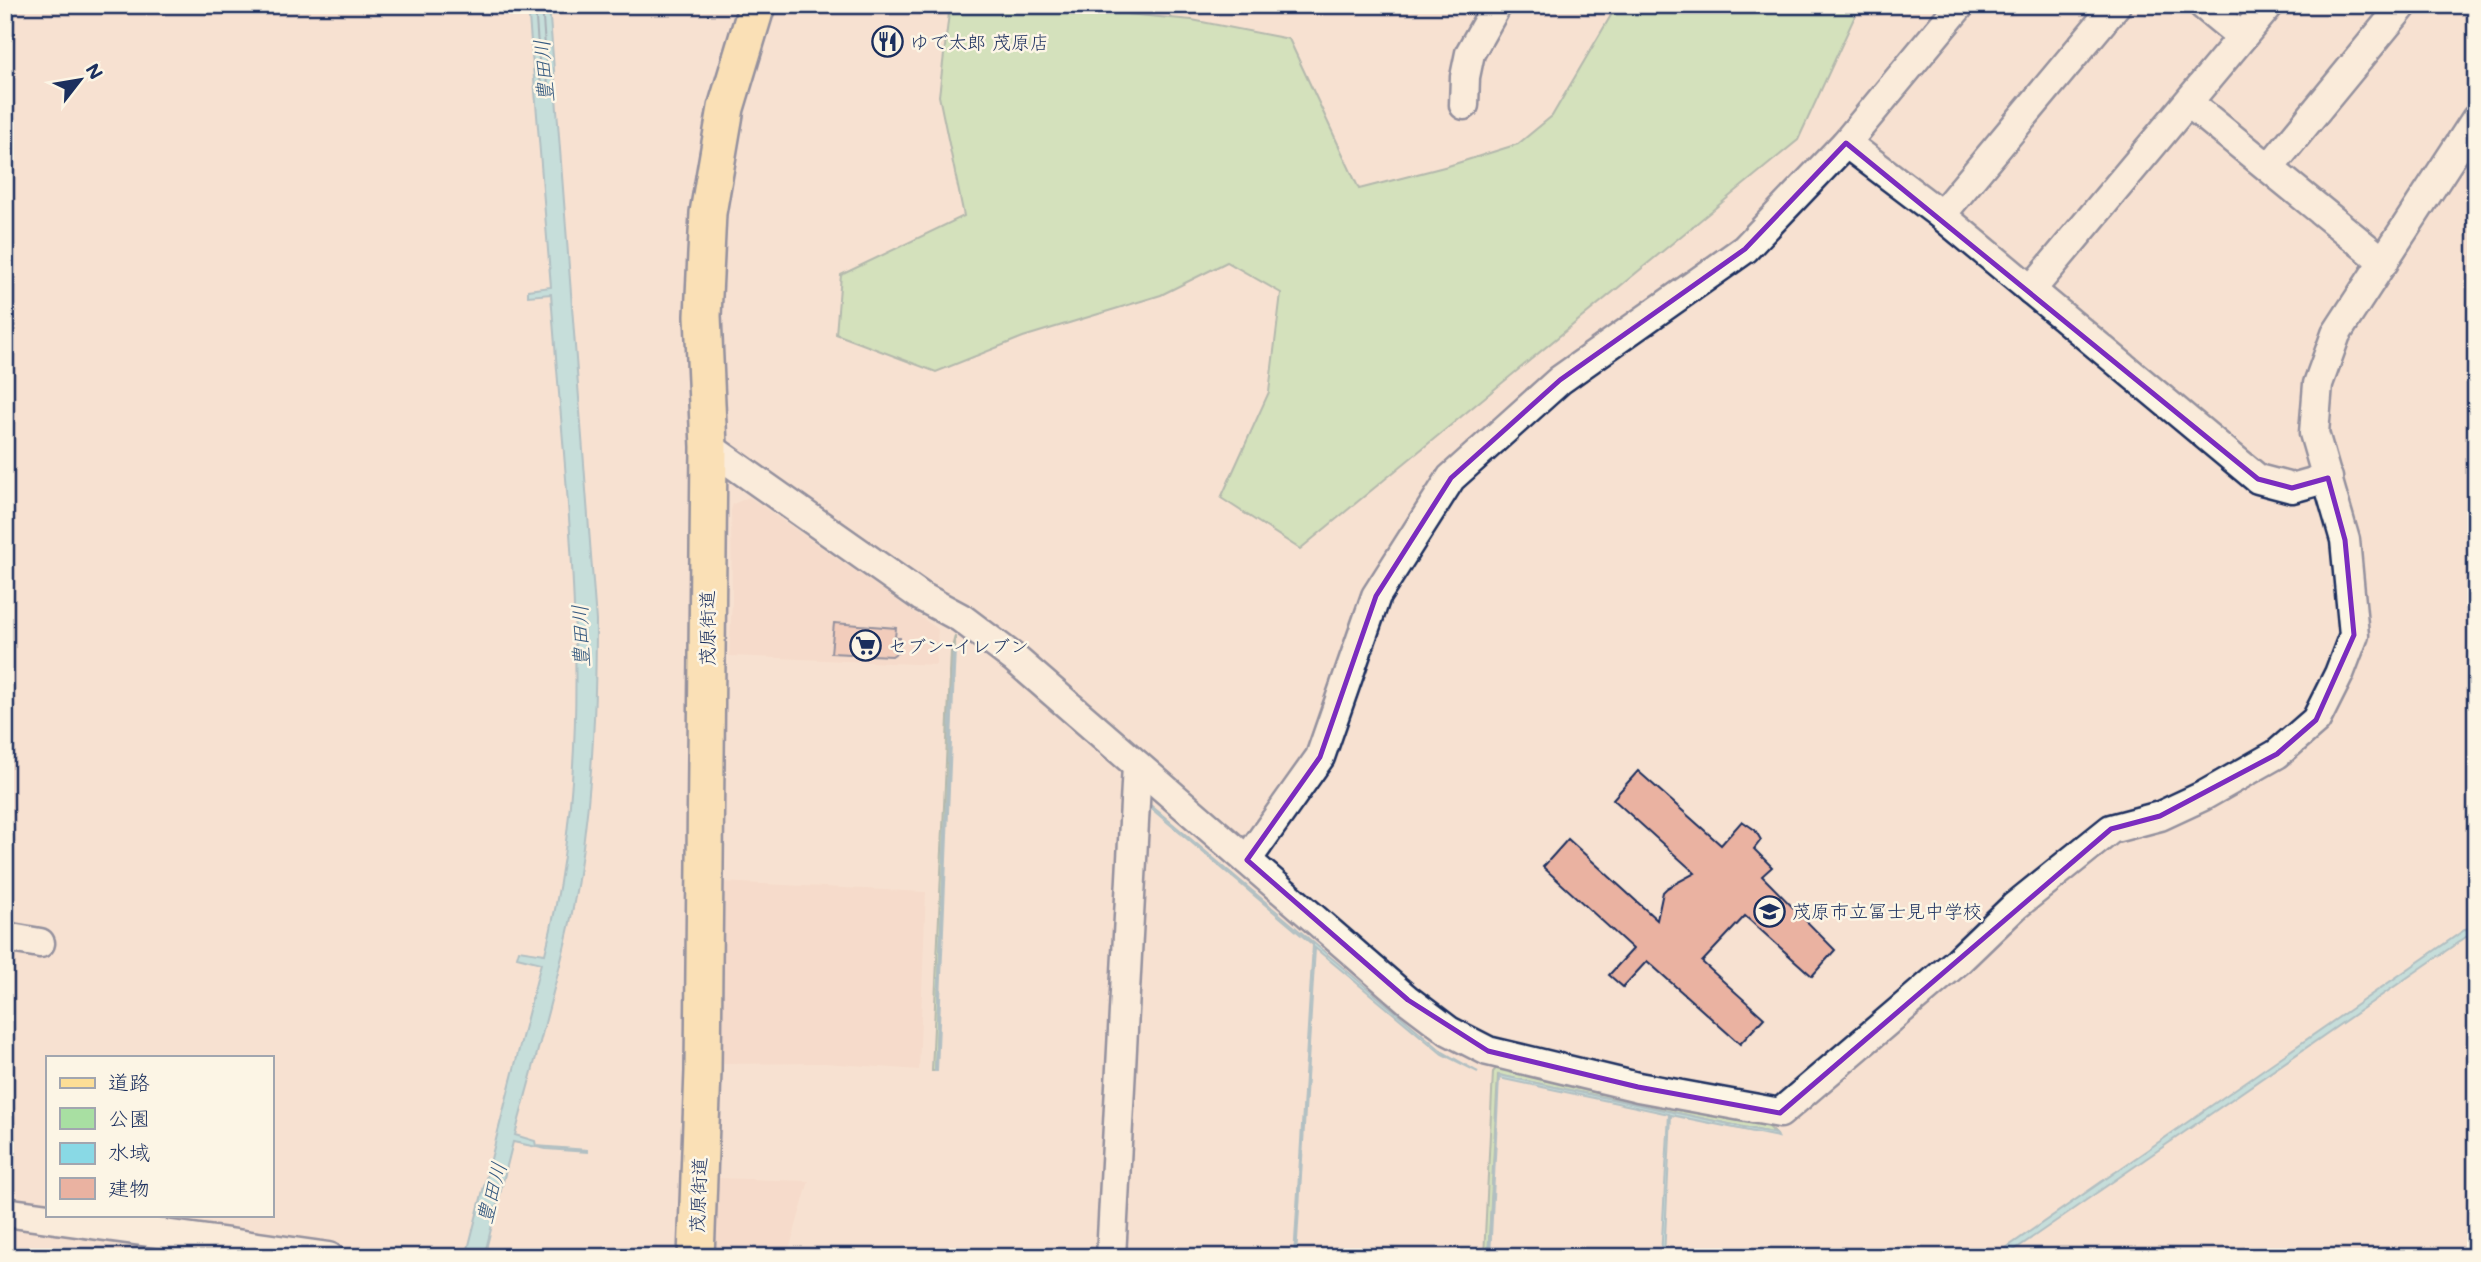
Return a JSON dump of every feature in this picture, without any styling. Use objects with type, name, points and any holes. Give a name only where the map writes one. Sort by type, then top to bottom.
[{"type":"main road","name":"茂原街道","points":[[696,1257],[703,1071],[709,447],[703,316],[708,213],[726,108],[757,5]]},
{"type":"street","points":[[1464,105],[1465,77],[1470,53],[1497,5]]},
{"type":"street","points":[[1247,860],[1320,757],[1376,596],[1451,478],[1560,380],[1745,249],[1846,143],[1960,5]]},
{"type":"street","points":[[1941,215],[2116,5]]},
{"type":"street","points":[[2203,5],[2242,37]]},
{"type":"street","points":[[2031,290],[2269,5]]},
{"type":"street","points":[[2270,167],[2403,5]]},
{"type":"street","points":[[2189,103],[2384,262]]},
{"type":"street","points":[[709,447],[922,597],[961,618],[1014,658],[1408,1000],[1449,1031],[1488,1051],[1638,1087],[1780,1113],[1958,961],[2014,906],[2111,829],[2160,816],[2203,796],[2277,754],[2316,720],[2339,674],[2354,635],[2345,540],[2314,433],[2318,384],[2336,334],[2476,119]]},
{"type":"street","points":[[1846,143],[1941,215],[2258,479],[2292,488],[2328,478]]},
{"type":"street","points":[[1111,1257],[1137,765]]},
{"type":"street","points":[[5,937],[40,943]]},
{"type":"street","points":[[5,1212],[329,1257]]},
{"type":"highlighted area","points":[[1846,143],[2258,479],[2292,488],[2328,478],[2345,540],[2354,635],[2316,720],[2277,754],[2160,816],[2111,829],[1780,1113],[1638,1087],[1488,1051],[1408,1000],[1247,860],[1320,757],[1376,596],[1451,478],[1560,380],[1745,249]]},
{"type":"shaded area","points":[[749,497],[938,629],[936,665],[729,656],[732,601],[731,510],[733,504]]},
{"type":"shaded area","points":[[723,882],[926,892],[919,1070],[825,1063],[720,1064]]},
{"type":"shaded area","points":[[718,1178],[809,1181],[787,1257],[715,1257]]},
{"type":"green space","points":[[950,5],[1028,5],[1192,20],[1289,39],[1359,189],[1448,166],[1518,144],[1552,116],[1617,5],[1860,5],[1798,140],[1300,549],[1221,498],[1269,392],[1281,293],[1227,262],[1161,295],[1023,337],[936,372],[836,334],[841,275],[964,216],[939,96]]},
{"type":"green space","points":[[955,636],[935,1071],[932,1071],[951,651]]},
{"type":"green space","points":[[1499,1065],[1766,1124],[1776,1134],[1498,1075],[1488,1257],[1484,1257],[1493,1072]]},
{"type":"water","name":"豊田川","points":[[528,5],[549,5],[596,621],[596,658],[591,770],[578,881],[558,973],[515,1135],[535,1141],[536,1146],[587,1152],[546,1149],[513,1142],[484,1257],[466,1257],[541,963],[517,957],[519,950],[545,954],[562,872],[571,790],[575,625],[551,294],[528,296],[528,290],[551,287]]},
{"type":"water","points":[[953,648],[955,648],[935,1071]]},
{"type":"water","points":[[1148,803],[1443,1052],[1478,1072],[1442,1054],[1315,948],[1296,1257],[1313,945],[1147,805]]},
{"type":"water","points":[[2476,922],[2476,930],[2004,1257],[1993,1257]]},
{"type":"water","points":[[1499,1075],[1776,1134],[1778,1137],[1671,1115],[1664,1257],[1661,1257],[1669,1114],[1499,1078],[1488,1257]]},
{"type":"building","name":"セブン-イレブン","points":[[834,623],[896,628],[895,638],[900,638],[899,651],[892,656],[831,653]]},
{"type":"building","name":"茂原市立冨士見中学校","points":[[1638,771],[1721,845],[1742,821],[1755,830],[1761,840],[1754,849],[1772,867],[1762,876],[1835,950],[1812,976],[1745,916],[1702,962],[1764,1018],[1740,1044],[1647,961],[1623,987],[1609,975],[1633,949],[1543,867],[1568,839],[1657,920],[1663,892],[1695,873],[1613,799]]},
{"type":"place","name":"ゆで太郎 茂原店","points":[[887,42]]},
{"type":"place","name":"セブン-イレブン","points":[[865,646]]},
{"type":"place","name":"茂原市立冨士見中学校","points":[[1769,911]]}]
